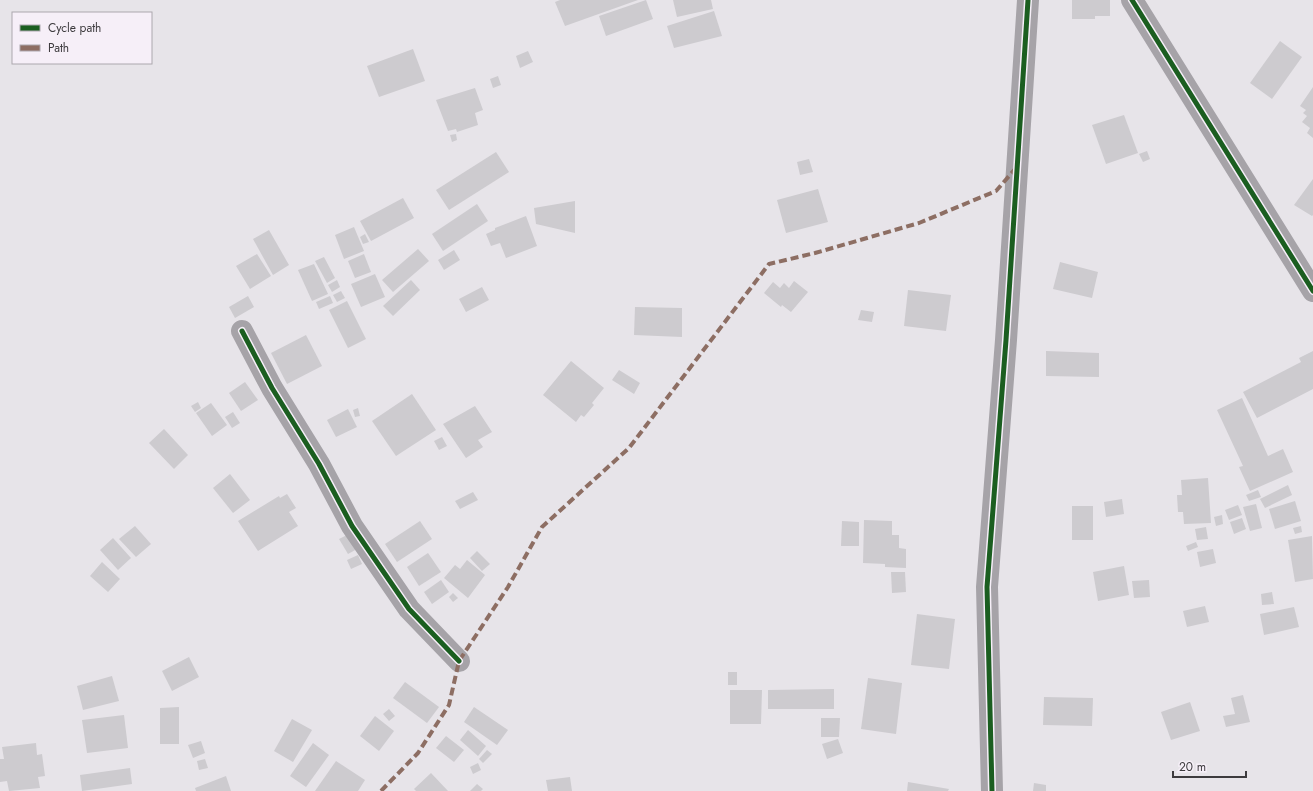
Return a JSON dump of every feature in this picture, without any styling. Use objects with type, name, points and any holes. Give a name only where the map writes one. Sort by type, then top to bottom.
[{"type":"street","points":[[992,791],[987,587],[1006,340],[1028,0]]},
{"type":"street","points":[[1132,0],[1313,290]]},
{"type":"street","points":[[242,331],[272,388],[319,464],[352,526],[409,609],[459,661]]},
{"type":"building","points":[[560,0],[638,0],[565,26],[555,2]]},
{"type":"building","points":[[646,0],[653,19],[606,36],[599,16]]},
{"type":"building","points":[[673,0],[711,0],[713,9],[677,17]]},
{"type":"building","points":[[1072,0],[1110,0],[1110,16],[1095,16],[1095,19],[1072,19]]},
{"type":"building","points":[[714,11],[722,36],[674,48],[667,26]]},
{"type":"building","points":[[1280,41],[1302,57],[1272,99],[1250,83]]},
{"type":"building","points":[[413,49],[425,81],[379,97],[367,66]]},
{"type":"building","points":[[528,51],[533,62],[520,68],[516,56]]},
{"type":"building","points":[[498,76],[501,85],[493,88],[490,79]]},
{"type":"building","points":[[1313,87],[1313,138],[1307,133],[1310,128],[1302,122],[1307,116],[1303,113],[1306,110],[1300,106]]},
{"type":"building","points":[[475,88],[483,110],[475,113],[478,125],[457,132],[456,129],[448,131],[436,100]]},
{"type":"building","points":[[1124,115],[1138,153],[1106,164],[1092,125]]},
{"type":"building","points":[[456,134],[457,140],[452,142],[450,135]]},
{"type":"building","points":[[1147,151],[1150,159],[1143,162],[1139,154]]},
{"type":"building","points":[[496,152],[509,172],[449,210],[436,190]]},
{"type":"building","points":[[809,159],[813,172],[800,175],[797,162]]},
{"type":"building","points":[[1313,179],[1313,215],[1312,216],[1294,205]]},
{"type":"building","points":[[818,189],[828,222],[786,233],[777,200]]},
{"type":"building","points":[[403,198],[414,218],[371,241],[360,221]]},
{"type":"building","points":[[575,201],[575,233],[536,224],[534,208]]},
{"type":"building","points":[[477,204],[488,221],[443,251],[432,234]]},
{"type":"building","points":[[526,216],[537,246],[506,258],[500,243],[491,246],[486,234],[495,230],[495,228]]},
{"type":"building","points":[[354,227],[364,251],[344,259],[335,235]]},
{"type":"building","points":[[269,230],[289,265],[273,275],[253,239]]},
{"type":"building","points":[[365,234],[369,242],[363,244],[360,237]]},
{"type":"building","points":[[418,249],[429,261],[393,292],[382,280]]},
{"type":"building","points":[[454,250],[460,260],[444,270],[438,260]]},
{"type":"building","points":[[257,254],[271,276],[250,289],[236,266]]},
{"type":"building","points":[[364,254],[371,272],[355,278],[348,261]]},
{"type":"building","points":[[324,257],[335,278],[327,283],[315,261]]},
{"type":"building","points":[[1060,262],[1098,272],[1092,298],[1053,289]]},
{"type":"building","points":[[314,264],[328,294],[312,301],[298,270]]},
{"type":"building","points":[[375,274],[385,297],[361,307],[351,284]]},
{"type":"building","points":[[337,280],[340,287],[332,292],[328,285]]},
{"type":"building","points":[[411,280],[420,290],[393,316],[383,306]]},
{"type":"building","points":[[794,281],[808,292],[791,312],[782,305],[781,307],[764,293],[773,282],[780,288],[784,283],[789,288]]},
{"type":"building","points":[[482,287],[489,300],[466,312],[459,299]]},
{"type":"building","points":[[908,290],[951,295],[946,331],[904,326]]},
{"type":"building","points":[[341,291],[345,298],[337,302],[333,295]]},
{"type":"building","points":[[248,296],[254,307],[235,318],[229,307]]},
{"type":"building","points":[[330,296],[333,303],[319,309],[316,302]]},
{"type":"building","points":[[347,301],[366,339],[348,348],[329,310]]},
{"type":"building","points":[[635,307],[682,308],[682,337],[634,335]]},
{"type":"building","points":[[861,310],[874,312],[872,322],[858,320]]},
{"type":"building","points":[[306,335],[322,366],[287,384],[271,353]]},
{"type":"building","points":[[1046,351],[1099,353],[1099,377],[1046,376]]},
{"type":"building","points":[[1313,351],[1313,389],[1257,418],[1243,392],[1301,362],[1299,358]]},
{"type":"building","points":[[571,361],[604,388],[592,403],[594,405],[584,417],[581,415],[576,422],[543,395]]},
{"type":"building","points":[[619,370],[640,383],[634,394],[612,380]]},
{"type":"building","points":[[245,382],[258,400],[241,411],[229,393]]},
{"type":"building","points":[[412,394],[436,430],[396,456],[372,421]]},
{"type":"building","points":[[1242,398],[1268,456],[1283,449],[1293,472],[1250,491],[1239,467],[1243,466],[1217,410]]},
{"type":"building","points":[[198,402],[201,408],[195,412],[191,406]]},
{"type":"building","points":[[211,403],[227,425],[212,436],[196,413]]},
{"type":"building","points":[[475,406],[492,432],[478,440],[483,447],[466,458],[443,424]]},
{"type":"building","points":[[358,408],[360,416],[355,417],[353,410]]},
{"type":"building","points":[[348,409],[357,427],[336,437],[327,420]]},
{"type":"building","points":[[233,412],[240,423],[232,428],[225,417]]},
{"type":"building","points":[[164,429],[188,455],[174,469],[149,443]]},
{"type":"building","points":[[442,437],[447,446],[439,450],[434,441]]},
{"type":"building","points":[[230,474],[250,500],[233,513],[213,488]]},
{"type":"building","points":[[1208,478],[1211,523],[1184,524],[1183,512],[1178,512],[1177,495],[1182,495],[1181,480]]},
{"type":"building","points":[[1288,485],[1292,495],[1265,508],[1260,499]]},
{"type":"building","points":[[1258,490],[1261,497],[1249,501],[1246,495]]},
{"type":"building","points":[[473,492],[478,500],[460,509],[455,501]]},
{"type":"building","points":[[287,494],[296,508],[289,512],[298,526],[258,551],[238,521],[279,496],[280,498]]},
{"type":"building","points":[[1122,499],[1124,514],[1106,517],[1104,502]]},
{"type":"building","points":[[1295,501],[1301,521],[1275,529],[1269,509]]},
{"type":"building","points":[[1256,504],[1262,528],[1250,531],[1243,507]]},
{"type":"building","points":[[1238,505],[1242,515],[1229,520],[1225,510]]},
{"type":"building","points":[[1072,506],[1093,506],[1093,540],[1072,540]]},
{"type":"building","points":[[1222,515],[1223,524],[1216,526],[1214,517]]},
{"type":"building","points":[[1242,518],[1246,529],[1234,534],[1230,522]]},
{"type":"building","points":[[864,520],[892,521],[892,535],[899,535],[899,548],[906,549],[906,568],[885,567],[885,564],[863,563]]},
{"type":"building","points":[[420,521],[432,539],[397,562],[385,544]]},
{"type":"building","points":[[842,521],[859,522],[859,546],[841,546]]},
{"type":"building","points":[[135,526],[151,544],[136,557],[119,539]]},
{"type":"building","points":[[1301,526],[1302,532],[1295,534],[1293,528]]},
{"type":"building","points":[[1206,527],[1208,539],[1197,540],[1195,529]]},
{"type":"building","points":[[349,534],[357,549],[348,554],[339,539]]},
{"type":"building","points":[[1312,536],[1313,579],[1295,582],[1288,540]]},
{"type":"building","points":[[113,538],[131,558],[118,570],[100,550]]},
{"type":"building","points":[[1196,542],[1198,547],[1188,551],[1186,546]]},
{"type":"building","points":[[1213,549],[1216,563],[1200,567],[1197,552]]},
{"type":"building","points":[[477,551],[490,564],[482,571],[470,558]]},
{"type":"building","points":[[428,553],[441,572],[419,586],[407,567]]},
{"type":"building","points":[[358,555],[362,564],[351,569],[347,560]]},
{"type":"building","points":[[467,560],[485,575],[468,598],[444,578],[455,565],[460,569]]},
{"type":"building","points":[[102,562],[120,579],[108,592],[90,576]]},
{"type":"building","points":[[1124,566],[1129,595],[1098,601],[1093,572]]},
{"type":"building","points":[[891,572],[905,572],[906,592],[892,593]]},
{"type":"building","points":[[441,580],[449,592],[432,604],[424,592]]},
{"type":"building","points":[[1149,580],[1150,597],[1134,598],[1132,581]]},
{"type":"building","points":[[1272,592],[1274,604],[1262,605],[1261,594]]},
{"type":"building","points":[[453,593],[458,598],[453,602],[449,597]]},
{"type":"building","points":[[1205,606],[1209,622],[1187,627],[1183,611]]},
{"type":"building","points":[[1294,607],[1299,627],[1264,635],[1260,614]]},
{"type":"building","points":[[917,614],[955,619],[949,669],[911,665]]},
{"type":"building","points":[[189,657],[199,677],[172,691],[162,671]]},
{"type":"building","points":[[728,672],[737,672],[737,685],[728,685]]},
{"type":"building","points":[[112,676],[119,701],[83,710],[77,686]]},
{"type":"building","points":[[868,678],[902,683],[896,734],[861,729]]},
{"type":"building","points":[[405,682],[439,707],[427,723],[393,698]]},
{"type":"building","points":[[834,689],[834,709],[768,709],[768,690]]},
{"type":"building","points":[[730,690],[762,690],[761,724],[730,724]]},
{"type":"building","points":[[1243,695],[1250,722],[1226,727],[1223,716],[1235,714],[1231,698]]},
{"type":"building","points":[[1044,697],[1093,698],[1092,726],[1043,725]]},
{"type":"building","points":[[1190,702],[1200,731],[1171,740],[1161,712]]},
{"type":"building","points":[[179,707],[179,744],[160,744],[160,708]]},
{"type":"building","points":[[474,707],[508,730],[497,745],[464,722]]},
{"type":"building","points":[[389,709],[395,716],[389,721],[383,714]]},
{"type":"building","points":[[124,715],[128,748],[87,753],[82,720]]},
{"type":"building","points":[[375,716],[394,731],[379,751],[360,736]]},
{"type":"building","points":[[821,718],[840,718],[839,737],[821,737]]},
{"type":"building","points":[[292,719],[312,730],[293,762],[274,751]]},
{"type":"building","points":[[468,730],[486,746],[478,756],[460,740]]},
{"type":"building","points":[[446,736],[464,750],[454,762],[436,748]]},
{"type":"building","points":[[838,739],[843,753],[827,759],[822,744]]},
{"type":"building","points":[[201,741],[205,753],[193,758],[188,745]]},
{"type":"building","points":[[36,743],[37,755],[42,754],[45,776],[38,777],[40,788],[9,791],[7,781],[0,782],[0,759],[4,759],[2,747]]},
{"type":"building","points":[[313,743],[329,755],[306,787],[290,776]]},
{"type":"building","points":[[487,750],[492,754],[483,763],[479,759]]},
{"type":"building","points":[[205,759],[208,768],[199,770],[197,761]]},
{"type":"building","points":[[336,761],[365,780],[358,791],[315,791]]},
{"type":"building","points":[[478,763],[481,770],[473,774],[470,767]]},
{"type":"building","points":[[130,768],[132,784],[82,791],[80,775]]},
{"type":"building","points":[[431,773],[448,791],[416,791],[414,789]]},
{"type":"building","points":[[226,776],[231,791],[196,791],[195,788]]},
{"type":"building","points":[[570,777],[572,791],[548,791],[546,780]]},
{"type":"building","points":[[908,782],[949,789],[948,791],[907,791]]},
{"type":"building","points":[[1034,783],[1046,785],[1046,791],[1033,791]]},
{"type":"building","points":[[477,784],[483,789],[481,791],[470,791]]},
{"type":"marked path","points":[[381,791],[418,753],[449,705],[459,661],[508,587],[542,527],[629,448],[769,264],[815,253],[919,223],[996,191],[1016,168]]},
{"type":"cycle path","points":[[992,791],[987,587],[1006,340],[1028,0]]},
{"type":"cycle path","points":[[1132,0],[1313,291]]},
{"type":"cycle path","points":[[242,331],[272,388],[319,464],[352,526],[409,609],[459,661]]}]
